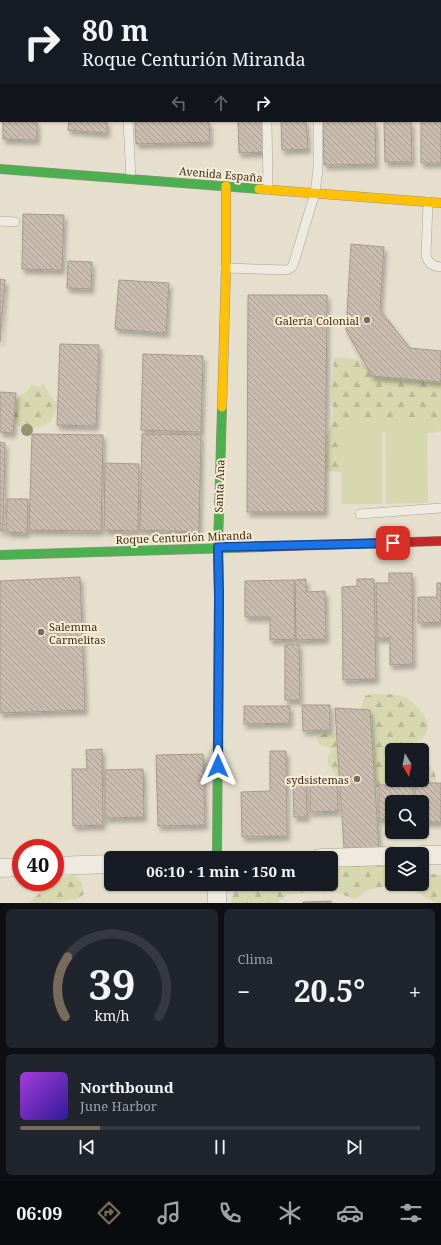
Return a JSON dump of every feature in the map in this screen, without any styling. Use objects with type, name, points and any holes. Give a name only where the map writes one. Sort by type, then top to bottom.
[{"type":"street","name":"Avenida España","points":[[0,169],[441,203]]},
{"type":"street","name":"Santa Ana","points":[[217,851],[218,547],[226,268],[226,186]]},
{"type":"street","name":"Roque Centurión Miranda","points":[[0,555],[441,541]]},
{"type":"street","points":[[429,855],[441,855]]},
{"type":"street","points":[[338,858],[385,856]]},
{"type":"street","points":[[64,866],[104,864]]},
{"type":"street","points":[[0,868],[12,867]]},
{"type":"street","points":[[217,891],[217,903]]},
{"type":"lane","points":[[128,122],[131,178]]},
{"type":"lane","points":[[267,122],[268,190]]},
{"type":"lane","points":[[226,268],[287,270],[292,267],[315,193],[318,169],[318,122]]},
{"type":"lane","points":[[428,202],[426,256],[428,263],[433,266],[441,267]]},
{"type":"lane","points":[[0,220],[15,222]]},
{"type":"lane","points":[[360,514],[441,508]]},
{"type":"green space","points":[[342,357],[358,360],[377,374],[441,371],[441,431],[431,433],[384,432],[377,429],[345,471],[325,471],[321,440],[330,429],[333,417],[332,386],[334,358]]},
{"type":"green space","points":[[43,384],[58,405],[51,421],[40,427],[27,430],[10,421],[8,412],[20,396],[29,390],[31,385],[40,387]]},
{"type":"green space","points":[[341,419],[382,419],[382,504],[341,504]]},
{"type":"green space","points":[[385,419],[427,419],[428,503],[386,504]]},
{"type":"green space","points":[[373,694],[386,694],[407,698],[422,713],[428,724],[426,734],[420,741],[411,743],[385,743],[385,755],[383,760],[385,760],[385,787],[364,787],[351,780],[336,776],[328,764],[328,757],[332,750],[319,744],[316,738],[324,734],[339,732],[360,710],[365,696]]},
{"type":"green space","points":[[429,765],[434,771],[436,786],[431,791],[401,795],[389,787],[429,787]]},
{"type":"green space","points":[[366,862],[385,865],[385,886],[377,887],[363,893],[357,899],[336,892],[322,892],[288,895],[278,903],[231,903],[234,891],[338,891],[338,867]]},
{"type":"green space","points":[[74,874],[82,883],[84,894],[80,897],[67,901],[29,903],[42,891],[64,891],[64,878]]},
{"type":"green space","points":[[429,874],[441,875],[441,903],[432,901],[413,891],[429,891]]},
{"type":"building","points":[[3,122],[37,122],[37,140],[3,139]]},
{"type":"building","points":[[69,122],[107,122],[107,133],[68,130]]},
{"type":"building","points":[[135,122],[209,122],[210,142],[136,144]]},
{"type":"building","points":[[238,122],[263,122],[264,152],[239,153]]},
{"type":"building","points":[[281,122],[306,122],[308,149],[282,150]]},
{"type":"building","points":[[323,122],[375,122],[376,164],[324,165]]},
{"type":"building","points":[[384,122],[411,122],[412,162],[385,162]]},
{"type":"building","points":[[421,122],[441,122],[441,163],[421,163]]},
{"type":"building","points":[[23,214],[64,215],[62,270],[22,269]]},
{"type":"building","name":"Galería Colonial","points":[[351,244],[384,247],[380,310],[410,348],[441,351],[441,382],[372,376],[346,330]]},
{"type":"building","points":[[68,261],[92,262],[91,289],[67,288]]},
{"type":"building","points":[[0,279],[5,280],[0,342]]},
{"type":"building","points":[[119,280],[169,283],[166,333],[115,329]]},
{"type":"building","points":[[248,295],[327,295],[325,512],[247,512]]},
{"type":"building","points":[[60,344],[99,345],[96,426],[57,425]]},
{"type":"building","points":[[143,354],[203,356],[201,432],[141,430]]},
{"type":"building","points":[[0,392],[16,393],[13,433],[0,432]]},
{"type":"building","points":[[32,434],[103,435],[101,531],[29,530]]},
{"type":"building","points":[[142,434],[201,435],[199,532],[140,530]]},
{"type":"building","points":[[0,442],[5,443],[3,531],[0,531]]},
{"type":"building","points":[[105,463],[139,464],[138,531],[104,530]]},
{"type":"building","points":[[7,499],[28,499],[27,533],[6,532]]},
{"type":"building","points":[[389,573],[412,573],[413,664],[390,665],[390,638],[377,638],[376,583],[389,583]]},
{"type":"building","name":"Salemma Carmelitas","points":[[80,577],[85,710],[0,713],[0,581]]},
{"type":"building","points":[[306,579],[306,592],[325,591],[326,639],[296,640],[295,580]]},
{"type":"building","points":[[357,579],[374,579],[376,679],[343,680],[342,587],[357,586]]},
{"type":"building","points":[[294,580],[295,639],[270,640],[270,617],[245,617],[245,581]]},
{"type":"building","points":[[437,583],[441,583],[441,622],[418,623],[418,597],[437,597]]},
{"type":"building","points":[[299,644],[300,700],[285,700],[285,645]]},
{"type":"building","points":[[302,705],[330,705],[330,730],[303,731]]},
{"type":"building","points":[[244,706],[290,706],[290,723],[244,724]]},
{"type":"building","name":"sydsistemas","points":[[335,708],[370,710],[379,849],[344,848]]},
{"type":"building","points":[[102,749],[103,825],[73,826],[72,769],[87,769],[86,750]]},
{"type":"building","points":[[270,751],[286,751],[287,836],[242,837],[241,792],[270,791]]},
{"type":"building","points":[[203,754],[205,825],[158,826],[156,755]]},
{"type":"building","points":[[143,769],[144,817],[105,818],[105,770]]},
{"type":"building","points":[[293,781],[306,781],[307,817],[294,817]]},
{"type":"building","points":[[310,782],[337,782],[338,811],[310,812]]},
{"type":"building","points":[[429,783],[441,783],[441,822],[429,822],[429,795],[415,795],[415,787],[429,787]]},
{"type":"building","points":[[379,785],[385,785],[385,787],[413,787],[413,795],[385,795],[385,819],[379,819]]},
{"type":"building","points":[[331,901],[331,903],[303,903],[303,902]]},
{"type":"traffic: fast","points":[[0,169],[259,189]]},
{"type":"traffic: fast","points":[[217,851],[218,547],[222,407]]},
{"type":"traffic: fast","points":[[0,555],[260,547]]},
{"type":"traffic: slow","points":[[222,407],[226,268],[226,186]]},
{"type":"traffic: slow","points":[[259,189],[441,203]]},
{"type":"traffic: jam","points":[[260,547],[441,541]]},
{"type":"place","name":"Galería Colonial","points":[[367,320]]},
{"type":"place","name":"Salemma Carmelitas","points":[[41,632]]},
{"type":"place","name":"sydsistemas","points":[[357,779]]},
{"type":"route","points":[[218,766],[218,547],[393,543]]}]
